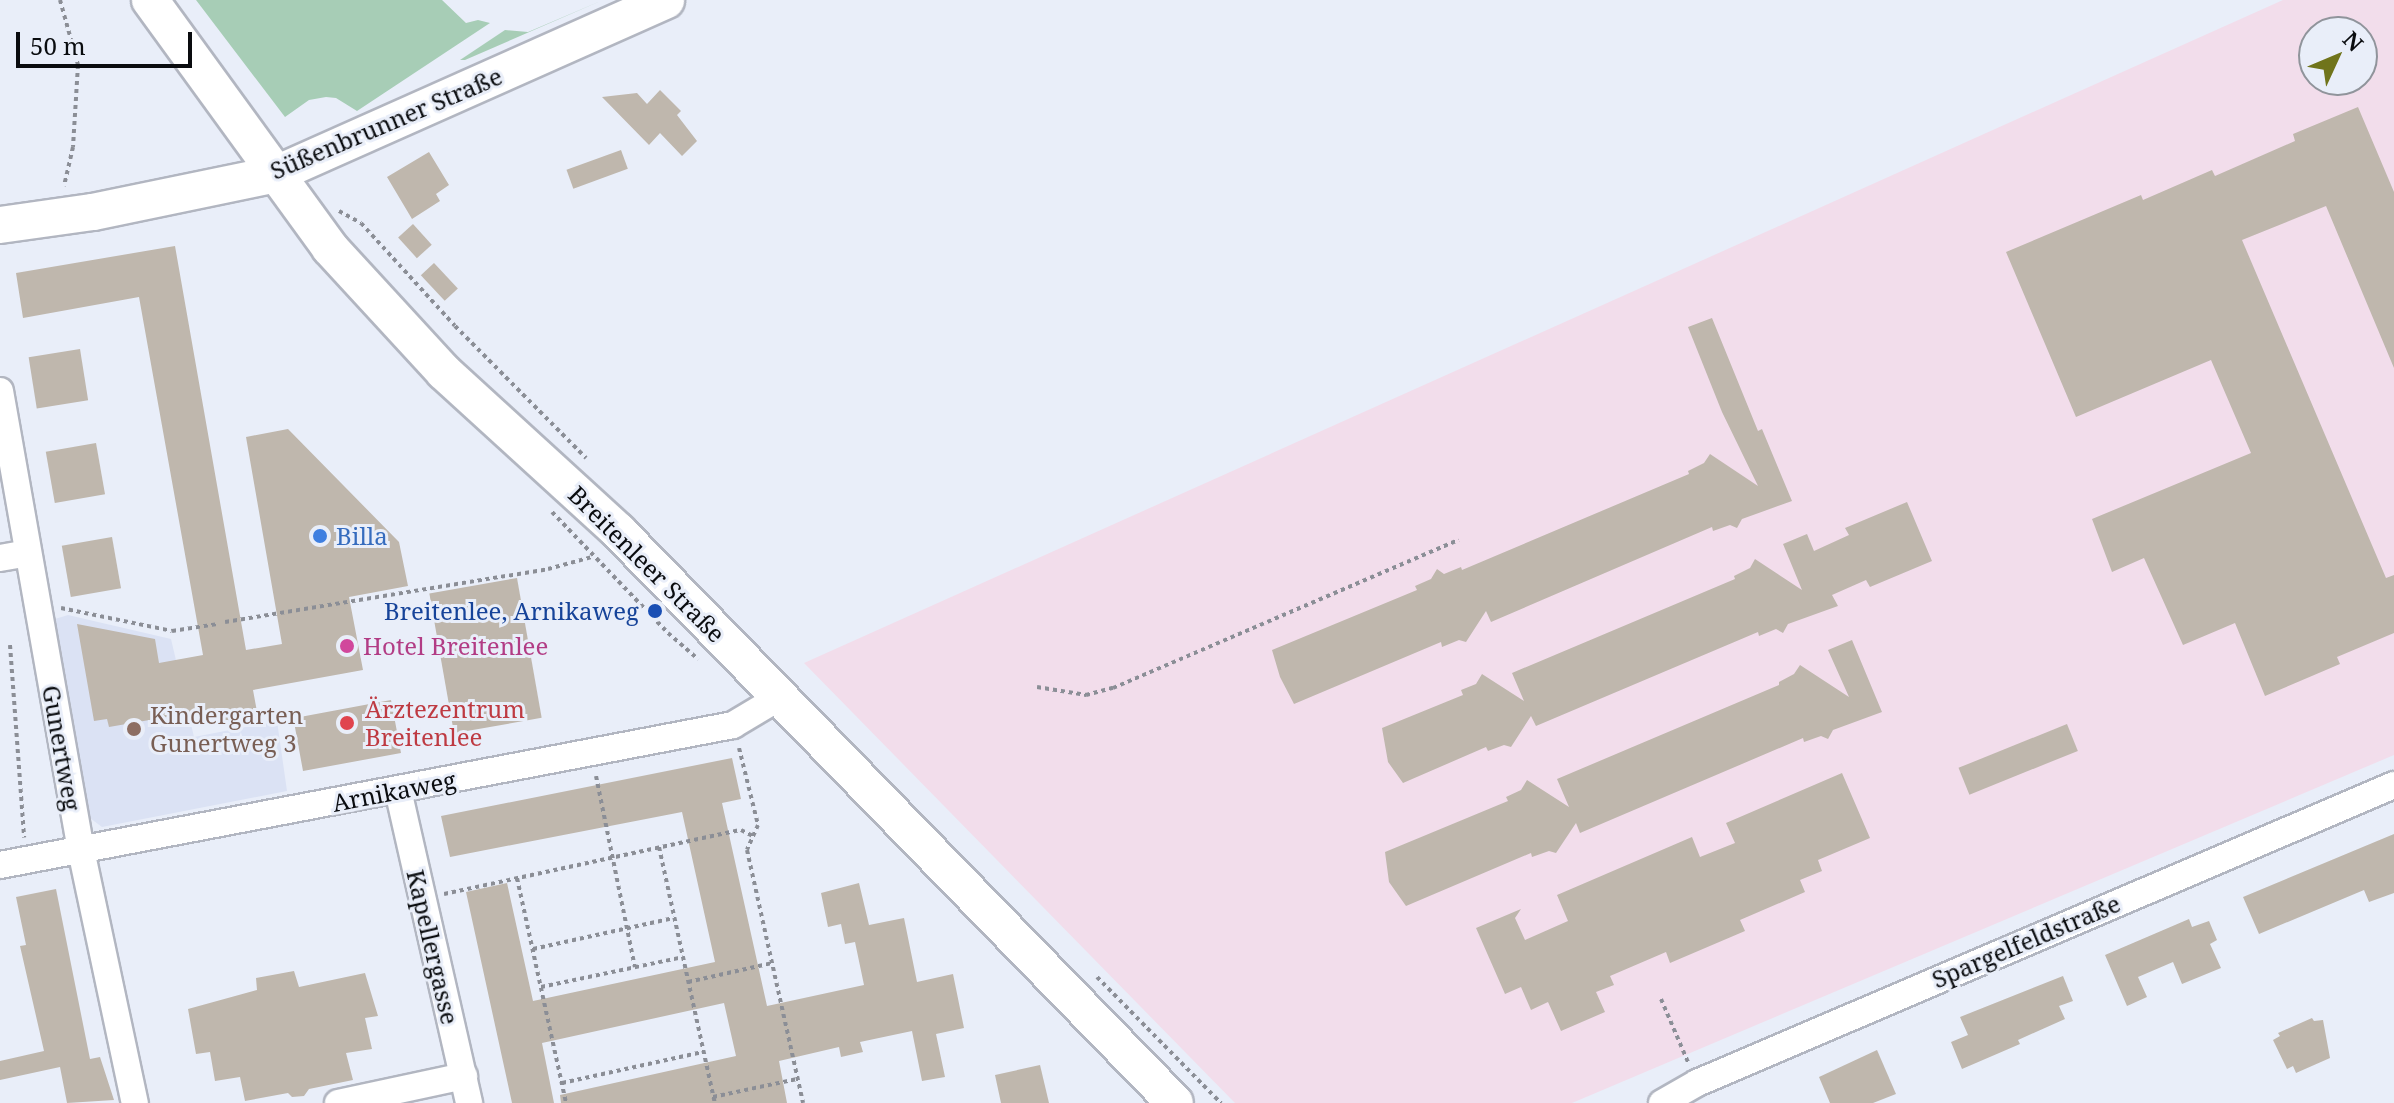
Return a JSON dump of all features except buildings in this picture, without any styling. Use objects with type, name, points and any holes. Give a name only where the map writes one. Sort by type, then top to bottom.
[{"type":"main road","name":"Breitenleer Straße","points":[[150,0],[330,248],[444,372],[618,531],[1175,1103]]},
{"type":"main road","name":"Süßenbrunner Straße","points":[[0,225],[56,218],[276,174],[666,0]]},
{"type":"street","name":"Gunertweg","points":[[0,391],[81,850],[135,1103]]},
{"type":"street","points":[[0,558],[28,553]]},
{"type":"street","name":"Arnikaweg","points":[[0,865],[733,725],[780,697]]},
{"type":"street","name":"Spargelfeldstraße","points":[[1662,1103],[1697,1083],[2394,785]]},
{"type":"street","name":"Kapellergasse","points":[[398,790],[469,1103]]},
{"type":"street","points":[[338,1103],[464,1076]]},
{"type":"path","points":[[56,218],[73,147],[78,65],[60,0]]},
{"type":"path","points":[[332,207],[361,223],[455,326],[586,459]]},
{"type":"path","points":[[225,622],[589,561],[618,531]]},
{"type":"path","points":[[1037,687],[1086,695],[1113,688],[1459,540]]},
{"type":"path","points":[[51,606],[172,631],[218,624]]},
{"type":"path","points":[[10,645],[24,846]]},
{"type":"path","points":[[736,738],[758,825],[747,850],[803,1103]]},
{"type":"path","points":[[594,766],[635,967]]},
{"type":"path","points":[[436,896],[741,830],[753,836]]},
{"type":"path","points":[[659,847],[714,1100],[797,1079]]},
{"type":"path","points":[[517,878],[566,1103]]},
{"type":"path","points":[[533,949],[674,918]]},
{"type":"path","points":[[541,987],[683,957]]},
{"type":"path","points":[[688,982],[772,963]]},
{"type":"path","points":[[1661,999],[1697,1083]]},
{"type":"path","points":[[562,1083],[703,1052]]},
{"type":"shaded area","points":[[2283,0],[2394,0],[2394,755],[1572,1103],[1235,1103],[804,663]]},
{"type":"shaded area","name":"Kindergarten Gunertweg 3","points":[[68,615],[171,639],[194,737],[277,721],[287,791],[102,827],[90,818],[55,619]]},
{"type":"green space","points":[[196,0],[442,0],[466,23],[478,20],[490,23],[357,111],[336,98],[326,97],[309,100],[285,117]]},
{"type":"green space","points":[[603,0],[465,60],[460,60],[505,30],[528,32]]},
{"type":"place","name":"Billa","points":[[320,536]]},
{"type":"place","name":"Breitenlee, Arnikaweg","points":[[655,611]]},
{"type":"place","name":"Hotel Breitenlee","points":[[347,646]]},
{"type":"place","name":"Ärztezentrum Breitenlee","points":[[347,723]]},
{"type":"place","name":"Kindergarten Gunertweg 3","points":[[134,729]]}]
